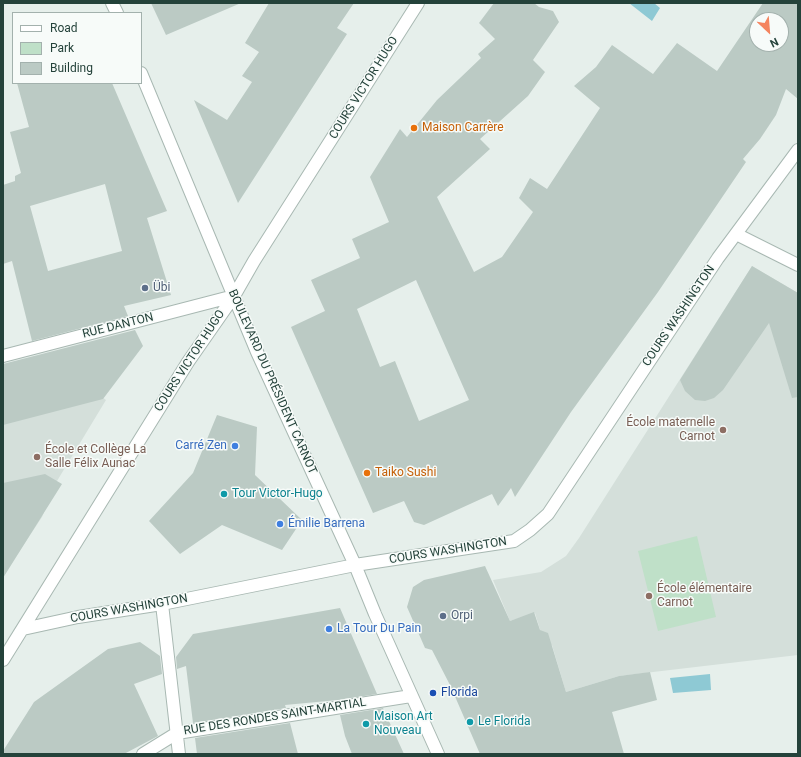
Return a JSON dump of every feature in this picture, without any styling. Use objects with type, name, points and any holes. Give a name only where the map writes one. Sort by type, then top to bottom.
[{"type":"street","name":"COURS VICTOR HUGO","points":[[3,660],[188,362],[234,296],[254,261],[418,3]]},
{"type":"street","name":"BOULEVARD DU PRÉSIDENT CARNOT","points":[[142,75],[257,352],[355,565],[411,696],[438,754]]},
{"type":"street","name":"COURS WASHINGTON","points":[[23,629],[78,617],[162,604],[355,565],[514,541],[548,514],[642,370],[718,258],[798,150]]},
{"type":"street","points":[[736,234],[798,265]]},
{"type":"street","name":"RUE DANTON","points":[[3,356],[234,296]]},
{"type":"street","points":[[162,604],[179,754]]},
{"type":"street","name":"RUE DES RONDES SAINT-MARTIAL","points":[[144,754],[177,733],[411,696]]},
{"type":"shaded area","points":[[752,266],[798,293],[798,655],[619,676],[566,692],[552,645],[545,646],[535,613],[510,621],[493,580],[541,572],[566,556],[579,538]]},
{"type":"shaded area","name":"École et Collège La Salle Félix Aunac","points":[[3,364],[98,394],[106,400],[57,481],[42,517],[17,555],[3,545]]},
{"type":"green space","points":[[697,536],[716,617],[658,631],[638,551]]},
{"type":"water","points":[[629,3],[654,3],[660,8],[652,21]]},
{"type":"water","points":[[710,674],[711,690],[673,693],[670,678]]},
{"type":"building","points":[[151,3],[241,3],[166,35]]},
{"type":"building","points":[[269,3],[354,3],[337,28],[347,34],[238,203],[194,100],[227,120],[252,82],[242,76],[259,52],[245,43]]},
{"type":"building","points":[[494,3],[534,3],[539,7],[553,11],[559,22],[533,60],[545,72],[528,96],[480,139],[490,149],[437,197],[474,272],[502,257],[533,212],[519,198],[530,178],[547,189],[600,108],[574,86],[596,67],[612,45],[653,74],[677,43],[717,71],[749,24],[749,52],[789,52],[789,12],[757,12],[763,3],[798,3],[798,99],[786,89],[776,115],[760,139],[743,159],[746,162],[658,292],[571,412],[515,497],[511,488],[498,506],[492,494],[424,525],[414,522],[404,501],[373,513],[291,327],[325,311],[311,280],[360,258],[352,239],[389,222],[370,177],[400,129],[407,137],[437,100],[481,58],[478,54],[495,39],[479,23]],"holes":[[[416,280],[469,400],[419,421],[395,361],[380,367],[357,309]]]},
{"type":"building","points":[[17,84],[112,84],[167,211],[147,218],[171,295],[124,306],[128,316],[32,341],[12,261],[3,264],[3,185],[15,181],[15,176],[21,173],[10,132],[29,127]],"holes":[[[105,184],[122,251],[48,271],[30,206]]]},
{"type":"building","points":[[752,266],[798,293],[798,397],[792,398],[769,323],[723,390],[714,398],[705,401],[695,400],[685,391],[680,380]]},
{"type":"building","points":[[135,330],[143,346],[103,399],[3,425],[3,364]]},
{"type":"building","name":"Tour Victor-Hugo","points":[[217,415],[257,427],[255,475],[302,520],[282,550],[222,525],[180,554],[149,521],[193,473]]},
{"type":"building","points":[[45,474],[62,484],[3,578],[3,483]]},
{"type":"building","points":[[485,566],[510,621],[534,612],[540,630],[548,633],[566,692],[619,676],[650,672],[657,700],[612,712],[624,754],[480,754],[450,685],[432,650],[425,648],[407,607],[413,587],[424,580]]},
{"type":"building","points":[[340,608],[377,694],[338,700],[285,705],[286,708],[193,723],[186,666],[177,669],[176,657],[193,634]]},
{"type":"building","points":[[140,642],[160,656],[162,674],[134,684],[158,736],[124,754],[3,754],[3,751],[34,702],[108,649]]},
{"type":"building","name":"Maison Art Nouveau","points":[[383,708],[404,754],[352,754],[345,736],[340,715]]},
{"type":"building","points":[[290,723],[298,754],[197,754],[195,738]]},
{"type":"place","name":"Maison Carrère","points":[[414,128]]},
{"type":"place","name":"Übi","points":[[145,288]]},
{"type":"place","name":"École maternelle Carnot","points":[[723,430]]},
{"type":"place","name":"Carré Zen","points":[[235,446]]},
{"type":"place","name":"École et Collège La Salle Félix Aunac","points":[[37,457]]},
{"type":"place","name":"Taiko Sushi","points":[[367,473]]},
{"type":"place","name":"Tour Victor-Hugo","points":[[224,494]]},
{"type":"place","name":"Émilie Barrena","points":[[280,524]]},
{"type":"place","name":"École élémentaire Carnot","points":[[649,596]]},
{"type":"place","name":"Orpi","points":[[443,616]]},
{"type":"place","name":"La Tour Du Pain","points":[[329,629]]},
{"type":"place","name":"Florida","points":[[433,693]]},
{"type":"place","name":"Le Florida","points":[[470,722]]},
{"type":"place","name":"Maison Art Nouveau","points":[[366,724]]}]
